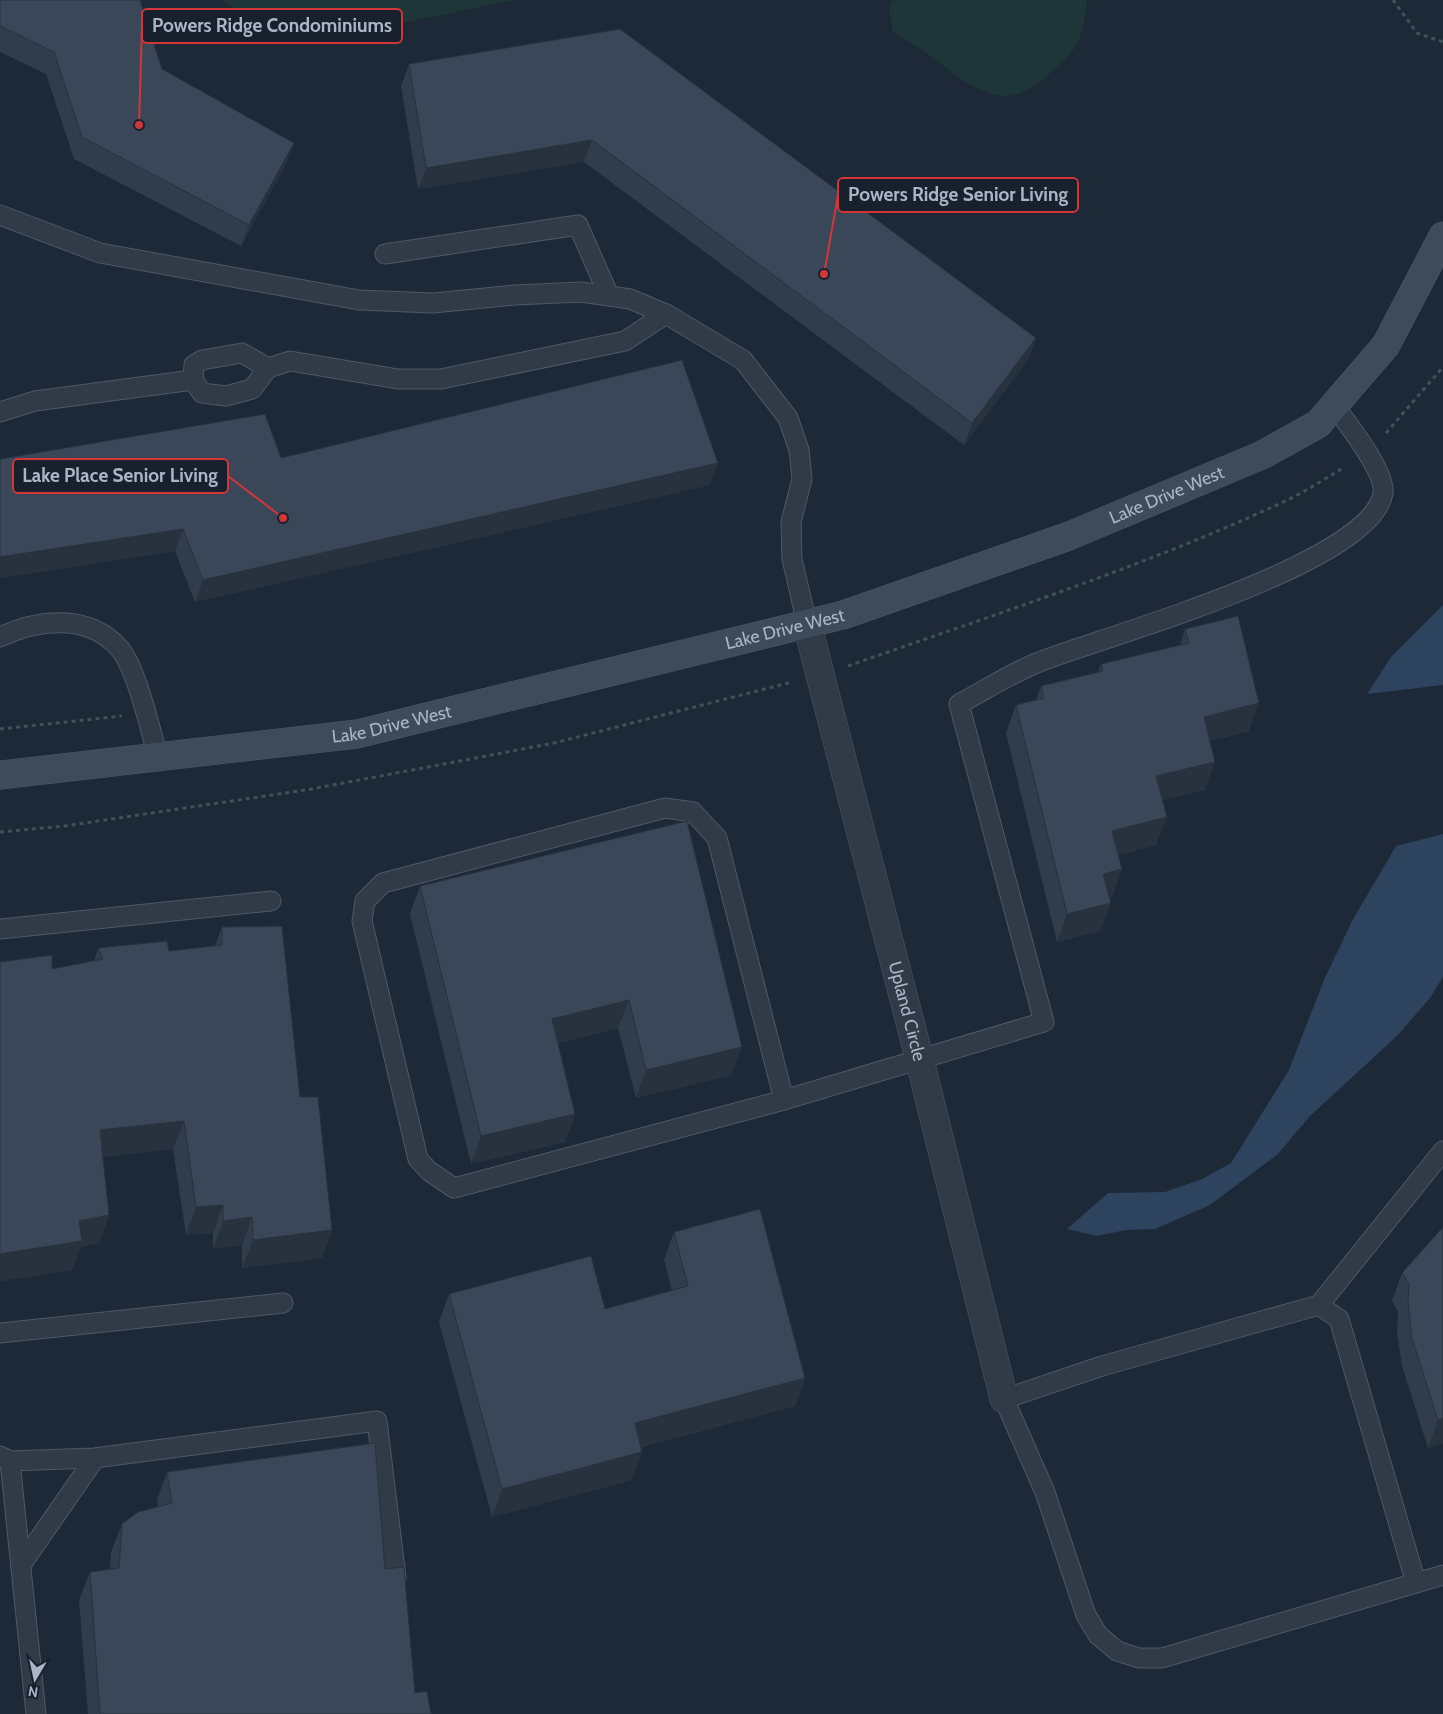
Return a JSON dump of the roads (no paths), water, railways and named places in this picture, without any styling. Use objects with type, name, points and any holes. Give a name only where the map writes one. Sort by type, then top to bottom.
[{"type":"street","name":"Lake Drive West","points":[[0,775],[357,734],[843,615],[1069,536],[1262,455],[1318,424],[1386,345],[1443,236]]},
{"type":"street","name":"Upland Circle","points":[[807,624],[920,1061],[1004,1399]]},
{"type":"lane","points":[[0,215],[100,254],[359,300],[433,304],[515,295],[580,292],[630,299],[666,314],[743,360],[788,418],[799,450],[802,479],[791,522],[792,559],[807,624]]},
{"type":"lane","points":[[385,254],[578,225],[609,296]]},
{"type":"lane","points":[[268,368],[242,353],[202,360],[194,365],[193,380],[202,393],[226,396],[252,389],[268,368],[290,361],[398,379],[441,380],[625,341],[666,314]]},
{"type":"lane","points":[[0,412],[35,401],[193,380]]},
{"type":"lane","points":[[784,1100],[716,838],[693,812],[665,808],[383,883],[365,901],[362,921],[418,1159],[429,1171],[454,1188],[784,1100],[920,1061],[1044,1022],[959,704],[1044,659],[1209,604],[1332,549],[1369,520],[1383,493],[1378,470],[1334,405]]},
{"type":"lane","points":[[0,637],[23,626],[67,621],[102,633],[120,650],[132,674],[158,756]]},
{"type":"lane","points":[[0,930],[272,901]]},
{"type":"lane","points":[[1443,1151],[1319,1305],[1102,1366],[1004,1399],[1045,1492],[1086,1615],[1098,1635],[1117,1651],[1139,1658],[1162,1658],[1443,1575]]},
{"type":"lane","points":[[0,1333],[283,1303]]},
{"type":"lane","points":[[1319,1305],[1339,1319],[1416,1583]]},
{"type":"lane","points":[[36,1714],[21,1565],[5,1459],[95,1458],[377,1421],[396,1577]]},
{"type":"lane","points":[[21,1565],[95,1458]]},
{"type":"water","points":[[1443,605],[1443,685],[1367,694],[1391,657]]},
{"type":"water","points":[[1443,834],[1443,977],[1430,998],[1397,1036],[1310,1116],[1278,1154],[1210,1205],[1155,1229],[1126,1230],[1097,1236],[1067,1229],[1108,1193],[1165,1192],[1202,1179],[1231,1163],[1289,1070],[1324,980],[1352,921],[1396,846]]},
{"type":"place","name":"Powers Ridge Condominiums","points":[[139,125]]},
{"type":"place","name":"Powers Ridge Senior Living","points":[[824,274]]},
{"type":"place","name":"Lake Place Senior Living","points":[[283,518]]}]
